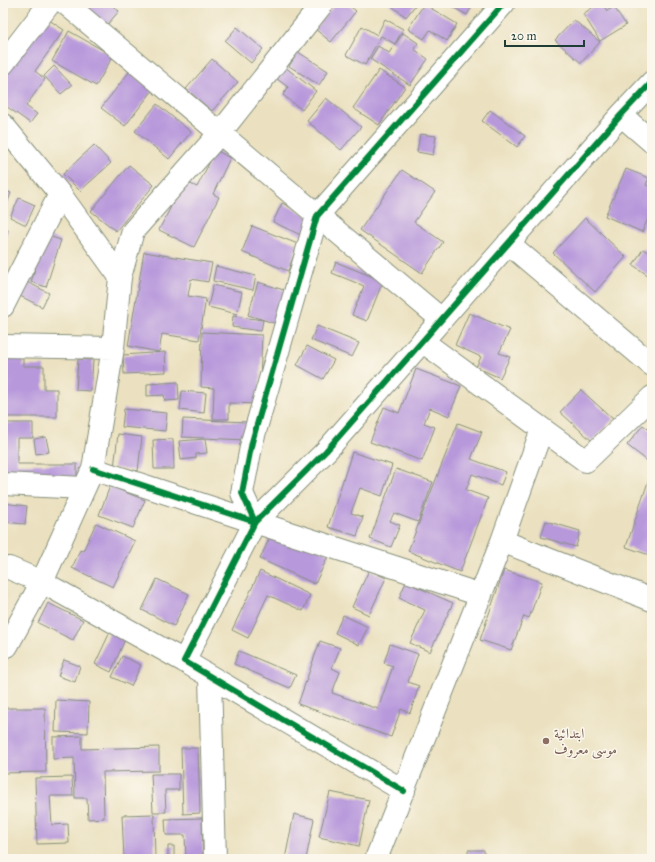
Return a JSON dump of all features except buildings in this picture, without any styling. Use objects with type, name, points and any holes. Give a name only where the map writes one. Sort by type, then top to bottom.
[{"type":"street","points":[[3,64],[50,3]]},
{"type":"street","points":[[65,3],[441,319]]},
{"type":"street","points":[[3,646],[7,646],[42,582],[89,479],[113,348],[120,277],[133,231],[220,133],[323,3]]},
{"type":"street","points":[[255,522],[242,493],[252,442],[317,216],[504,3]]},
{"type":"street","points":[[184,662],[255,522],[326,451],[621,114],[652,82]]},
{"type":"street","points":[[621,114],[652,142]]},
{"type":"street","points":[[3,125],[60,194],[120,277]]},
{"type":"street","points":[[3,306],[60,194]]},
{"type":"street","points":[[508,243],[652,365]]},
{"type":"street","points":[[422,342],[586,461],[652,397]]},
{"type":"street","points":[[3,346],[113,348]]},
{"type":"street","points":[[376,859],[502,541],[542,429]]},
{"type":"street","points":[[3,484],[89,479],[255,522],[481,595]]},
{"type":"street","points":[[502,541],[652,600]]},
{"type":"street","points":[[3,568],[9,568],[42,582],[210,677],[404,791]]},
{"type":"street","points":[[210,677],[215,859]]},
{"type":"cycle path","points":[[93,469],[255,522],[242,493],[252,442],[317,216],[504,3]]},
{"type":"cycle path","points":[[404,791],[184,661],[255,522],[326,451],[621,115],[652,82]]},
{"type":"place","name":"ابتدائية موسى معروف","points":[[546,741]]}]
